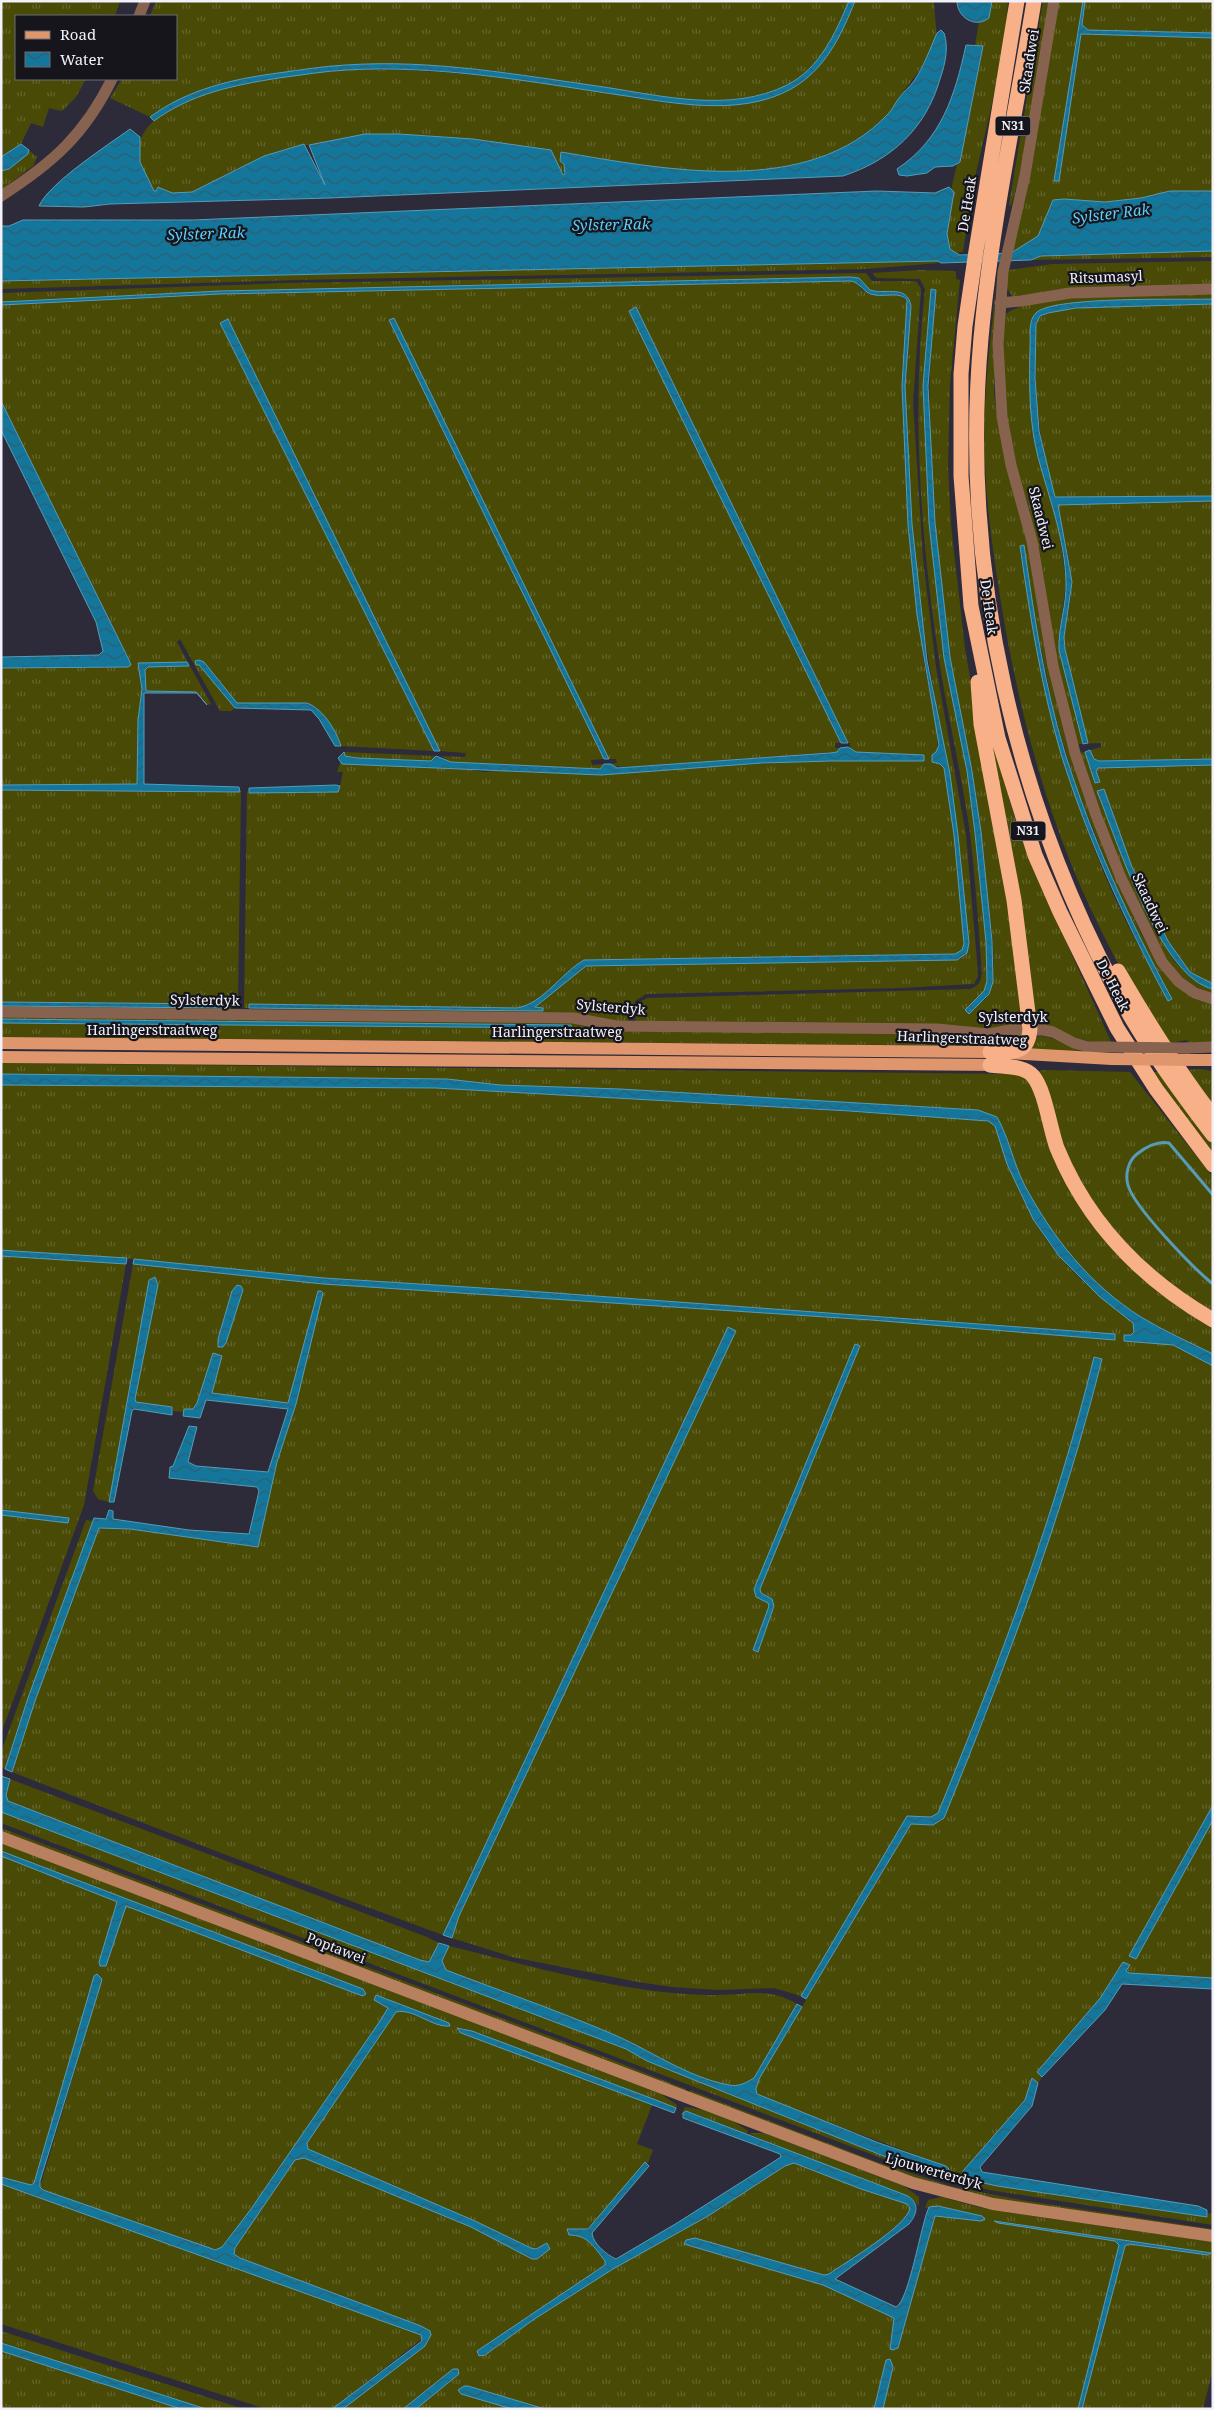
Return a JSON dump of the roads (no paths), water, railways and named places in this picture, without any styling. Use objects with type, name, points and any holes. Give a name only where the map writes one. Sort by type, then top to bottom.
[{"type":"highway","name":"De Heak","points":[[1017,1],[976,251],[964,345],[960,433],[961,476],[971,606],[998,738],[1035,855],[1060,912],[1117,1028],[1156,1090],[1213,1165]]},
{"type":"highway","name":"De Heak","points":[[1034,1],[1000,250],[981,337],[977,480],[981,540],[988,598],[1005,694],[1023,761],[1055,856],[1090,938],[1132,1018],[1176,1086],[1213,1135]]},
{"type":"highway","name":"N31","points":[[971,606],[981,724],[1014,900],[1030,1029]]},
{"type":"highway","name":"N31","points":[[1055,856],[1147,1022],[1185,1081],[1213,1116]]},
{"type":"highway","points":[[990,1059],[1024,1048],[1028,1042],[1030,1029]]},
{"type":"highway","points":[[990,1059],[1026,1070],[1032,1074],[1038,1084],[1056,1145],[1066,1169],[1088,1209],[1107,1233],[1145,1273],[1213,1320]]},
{"type":"main road","name":"Harlingerstraatweg","points":[[1,1044],[990,1059]]},
{"type":"main road","name":"Harlingerstraatweg","points":[[1,1057],[1213,1060]]},
{"type":"main road","name":"Poptawei","points":[[1,1837],[659,2087]]},
{"type":"main road","name":"Ljouwerterdyk","points":[[659,2087],[895,2177],[952,2194],[1034,2211],[1213,2236]]},
{"type":"street","points":[[139,15],[145,1]]},
{"type":"street","name":"Skaadwei","points":[[1000,250],[1025,175],[1054,1]]},
{"type":"street","points":[[1,196],[43,167],[69,145],[92,116],[111,80]]},
{"type":"street","name":"Skaadwei","points":[[996,272],[1000,303],[998,360],[1002,417],[1011,466],[1032,541],[1051,657],[1075,753],[1096,815],[1121,878],[1162,962],[1179,982],[1195,993],[1213,999]]},
{"type":"street","name":"Ritsumasyl","points":[[1000,303],[1070,292],[1213,289]]},
{"type":"street","name":"Sylsterdyk","points":[[1,1012],[573,1018],[617,1026],[936,1028],[989,1034],[1030,1029],[1053,1032],[1074,1043],[1088,1047],[1213,1048]]},
{"type":"water","points":[[849,1],[855,1],[838,39],[813,72],[791,89],[770,98],[747,103],[724,106],[676,103],[477,75],[380,69],[322,72],[246,84],[198,97],[182,104],[154,121],[150,117],[195,92],[228,82],[261,75],[346,65],[411,64],[443,66],[673,98],[720,100],[743,98],[787,85],[809,69],[832,38]]},
{"type":"water","points":[[957,1],[992,1],[989,18],[978,22],[968,20],[960,12]]},
{"type":"water","points":[[1083,1],[1085,1],[1082,25],[1088,30],[1213,33],[1213,38],[1081,34],[1059,181],[1054,181]]},
{"type":"water","points":[[941,30],[944,33],[946,44],[945,62],[934,97],[926,113],[905,140],[892,151],[877,161],[843,176],[330,198],[110,204],[84,207],[39,206],[54,187],[66,176],[130,129],[140,137],[140,162],[154,191],[158,187],[172,193],[192,192],[264,156],[304,144],[325,185],[309,145],[365,134],[399,134],[473,139],[551,150],[563,175],[565,174],[564,164],[560,161],[561,152],[688,170],[733,171],[776,168],[818,158],[855,141],[888,114],[914,81],[937,33]]},
{"type":"water","points":[[966,45],[983,46],[960,162],[953,166],[935,167],[927,173],[907,176],[899,175],[897,169],[925,144],[936,130],[957,81]]},
{"type":"water","points":[[21,144],[29,150],[28,154],[9,169],[1,171],[1,157]]},
{"type":"water","name":"Sylster Rak","points":[[949,187],[954,192],[947,234],[950,249],[959,255],[1011,253],[1038,236],[1053,200],[1105,202],[1141,198],[1170,191],[1213,191],[1213,251],[1041,256],[1031,260],[941,263],[938,261],[1,281],[1,226],[9,226],[23,220],[193,220],[877,191],[935,193]]},
{"type":"water","points":[[859,278],[870,290],[901,293],[909,299],[911,306],[905,386],[912,524],[927,661],[950,774],[958,835],[969,943],[967,953],[957,960],[586,966],[535,1007],[543,1008],[543,1011],[249,1008],[249,1004],[517,1008],[536,1000],[584,960],[955,954],[962,950],[964,944],[954,835],[944,768],[940,764],[932,762],[932,755],[936,752],[939,745],[917,615],[908,525],[902,386],[907,300],[896,295],[871,294],[851,281],[220,294],[1,305],[1,302],[220,291]]},
{"type":"water","points":[[931,289],[936,290],[928,386],[935,523],[950,657],[972,771],[981,832],[992,941],[993,982],[989,994],[969,1014],[965,1010],[984,991],[987,981],[986,942],[967,771],[944,658],[929,523],[923,386]]},
{"type":"water","points":[[1213,299],[1213,304],[1076,308],[1040,316],[1036,324],[1035,378],[1039,431],[1055,497],[1213,496],[1213,501],[1058,505],[1072,582],[1064,637],[1065,649],[1088,743],[1083,744],[1059,650],[1066,591],[1065,566],[1060,534],[1038,457],[1033,430],[1030,403],[1030,329],[1032,320],[1037,312],[1049,307],[1069,303],[1120,300]]},
{"type":"water","points":[[636,307],[848,743],[841,743],[629,311]]},
{"type":"water","points":[[394,318],[609,759],[604,759],[389,320]]},
{"type":"water","points":[[228,319],[440,751],[434,751],[220,323]]},
{"type":"water","points":[[1,401],[129,660],[131,665],[128,667],[1,668],[1,657],[99,655],[103,651],[96,622],[1,430]]},
{"type":"water","points":[[1024,545],[1045,676],[1065,753],[1099,848],[1126,909],[1172,999],[1168,1001],[1108,880],[1083,818],[1061,754],[1042,677],[1032,625],[1020,546]]},
{"type":"water","points":[[195,661],[204,662],[237,703],[307,703],[313,706],[328,721],[336,733],[341,746],[335,746],[319,719],[311,710],[235,708],[199,665],[196,665]]},
{"type":"water","points":[[187,662],[189,666],[148,667],[145,670],[146,691],[197,693],[144,693],[144,784],[239,787],[240,792],[1,790],[1,785],[137,784],[138,720],[142,689],[138,663]]},
{"type":"water","points":[[848,747],[856,752],[924,755],[924,761],[762,763],[601,775],[342,764],[338,758],[344,752],[345,756],[357,758],[431,761],[436,756],[451,762],[600,769],[604,764],[611,764],[617,768],[830,753],[837,752],[840,748]]},
{"type":"water","points":[[1090,750],[1094,759],[1099,761],[1213,759],[1213,765],[1098,768],[1096,771],[1100,782],[1095,783],[1085,752]]},
{"type":"water","points":[[340,786],[338,792],[249,793],[249,788]]},
{"type":"water","points":[[1104,789],[1132,867],[1168,941],[1190,972],[1213,984],[1213,989],[1194,979],[1175,960],[1158,934],[1142,904],[1097,791]]},
{"type":"water","points":[[1,1002],[224,1004],[224,1008],[1,1006]]},
{"type":"water","points":[[1,1019],[571,1025],[571,1028],[1,1023]]},
{"type":"water","points":[[1,1074],[447,1079],[500,1085],[620,1089],[978,1110],[997,1117],[1005,1133],[1020,1176],[1035,1204],[1060,1241],[1089,1275],[1122,1304],[1141,1317],[1213,1354],[1213,1366],[1173,1345],[1124,1341],[1124,1335],[1131,1335],[1134,1332],[1133,1323],[1100,1297],[1059,1256],[1033,1219],[1007,1164],[995,1126],[988,1121],[849,1111],[435,1088],[1,1085]]},
{"type":"water","points":[[1,1250],[127,1258],[126,1264],[1,1256]]},
{"type":"water","points":[[134,1259],[324,1278],[1115,1334],[1115,1340],[871,1320],[323,1284],[133,1264]]},
{"type":"water","points":[[155,1277],[158,1285],[135,1399],[136,1402],[172,1407],[172,1415],[134,1409],[132,1411],[114,1502],[109,1502],[149,1280]]},
{"type":"water","points":[[237,1285],[241,1286],[243,1290],[226,1343],[223,1347],[218,1347],[218,1339],[232,1291]]},
{"type":"water","points":[[318,1291],[323,1293],[296,1404],[277,1462],[258,1547],[130,1529],[99,1528],[35,1701],[12,1772],[5,1769],[28,1698],[94,1518],[106,1519],[109,1510],[113,1511],[113,1519],[189,1530],[249,1534],[259,1491],[257,1487],[169,1478],[170,1467],[173,1466],[189,1426],[197,1427],[188,1462],[196,1466],[268,1472],[288,1409],[206,1400],[200,1418],[183,1416],[184,1409],[193,1409],[197,1403],[213,1353],[222,1356],[212,1393],[288,1403]]},
{"type":"water","points":[[728,1327],[736,1331],[459,1916],[452,1938],[443,1935]]},
{"type":"water","points":[[855,1344],[860,1346],[760,1589],[761,1593],[772,1599],[774,1606],[758,1652],[753,1650],[769,1606],[768,1603],[756,1597],[754,1589]]},
{"type":"water","points":[[1094,1357],[1102,1359],[1087,1418],[1051,1534],[1011,1648],[944,1818],[933,1825],[911,1824],[806,1999],[801,1996],[907,1816],[931,1817],[938,1813],[983,1701],[1025,1588],[1062,1473]]},
{"type":"water","points":[[1,1510],[69,1518],[68,1523],[1,1515]]},
{"type":"water","points":[[1,1776],[10,1779],[6,1795],[8,1801],[420,1960],[429,1962],[439,1943],[449,1946],[442,1961],[446,1970],[590,2025],[698,2076],[713,2081],[736,2085],[754,2078],[797,2004],[802,2007],[759,2079],[756,2089],[757,2094],[879,2143],[946,2166],[949,2169],[946,2175],[886,2157],[647,2061],[626,2049],[1,1812]]},
{"type":"water","points":[[1213,1805],[1213,1820],[1136,1959],[1129,1956]]},
{"type":"water","points":[[1,1851],[363,1989],[366,1994],[363,1996],[357,1994],[126,1906],[106,1966],[100,1966],[99,1962],[117,1902],[1,1856]]},
{"type":"water","points":[[1123,1962],[1130,1965],[1126,1971],[1129,1973],[1213,1978],[1213,1989],[1122,1984],[1105,2010],[1042,2077],[1037,2072],[1101,1997]]},
{"type":"water","points":[[97,1974],[102,1979],[101,1983],[40,2181],[40,2187],[43,2190],[215,2250],[222,2247],[251,2209],[382,2018],[388,2008],[374,2000],[376,1995],[449,2023],[450,2026],[436,2024],[410,2013],[396,2012],[307,2143],[308,2149],[475,2221],[531,2248],[536,2249],[547,2243],[550,2249],[537,2259],[532,2259],[471,2227],[304,2158],[295,2160],[235,2248],[234,2254],[240,2258],[421,2326],[430,2331],[431,2335],[425,2346],[343,2409],[332,2409],[422,2341],[421,2335],[1,2184],[1,2177],[31,2185],[34,2183],[94,1976]]},
{"type":"water","points":[[457,2028],[472,2031],[676,2108],[674,2113],[461,2033]]},
{"type":"water","points":[[1032,2078],[1038,2083],[1032,2106],[980,2167],[982,2172],[1198,2206],[1207,2210],[1207,2217],[997,2186],[961,2178],[963,2171],[1025,2100]]},
{"type":"water","points":[[686,2111],[912,2199],[916,2209],[914,2217],[909,2224],[835,2279],[896,2307],[901,2302],[906,2291],[929,2207],[938,2206],[982,2216],[985,2219],[981,2221],[935,2216],[898,2348],[893,2350],[890,2349],[894,2318],[823,2285],[684,2244],[686,2240],[695,2238],[824,2275],[829,2274],[888,2234],[906,2216],[910,2208],[907,2204],[861,2189],[794,2163],[785,2166],[708,2216],[613,2269],[533,2320],[485,2355],[479,2356],[477,2351],[605,2265],[605,2261],[590,2243],[581,2237],[569,2235],[567,2229],[588,2229],[645,2162],[649,2166],[592,2233],[601,2249],[616,2259],[781,2157],[780,2154],[683,2118],[683,2113]]},
{"type":"water","points":[[994,2221],[1211,2253],[1208,2255],[1129,2244],[1125,2246],[1082,2409],[1078,2409],[1119,2245],[1115,2241]]},
{"type":"water","points":[[1,2343],[206,2409],[181,2409],[1,2351]]},
{"type":"water","points":[[890,2359],[893,2367],[883,2409],[874,2409],[886,2360]]},
{"type":"water","points":[[453,2369],[458,2369],[459,2374],[416,2409],[403,2409]]},
{"type":"water","points":[[464,2386],[545,2409],[512,2409],[461,2394],[458,2390]]},
{"type":"waterway","points":[[1213,1195],[1169,1143],[1156,1144],[1144,1149],[1131,1160],[1128,1168],[1128,1185],[1132,1195],[1152,1222],[1179,1252],[1213,1284]]}]
